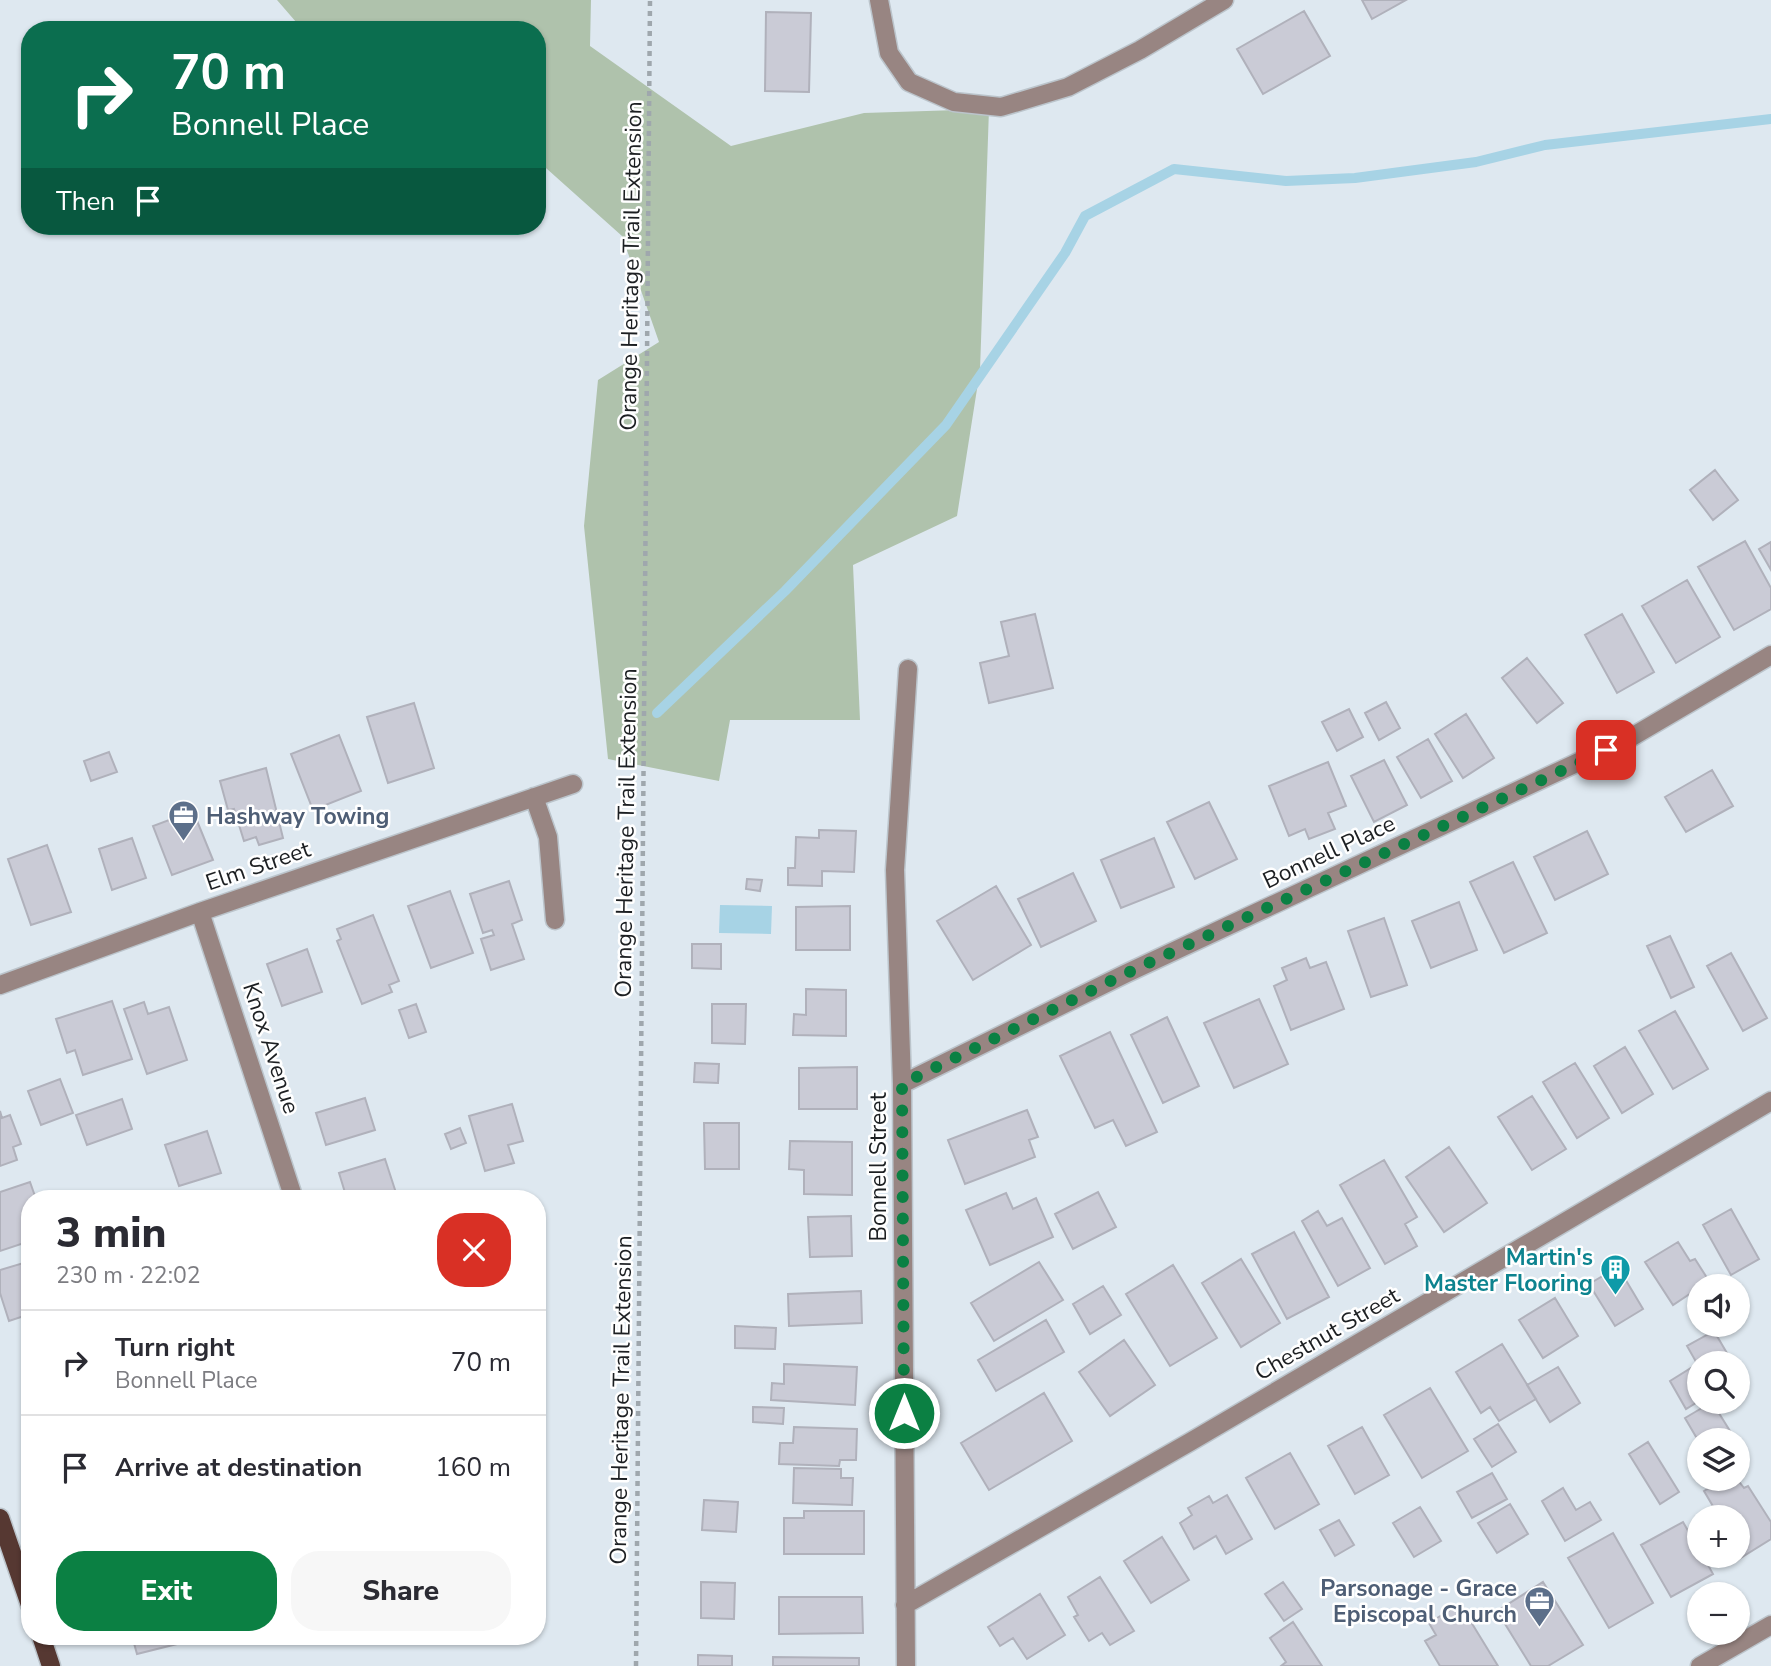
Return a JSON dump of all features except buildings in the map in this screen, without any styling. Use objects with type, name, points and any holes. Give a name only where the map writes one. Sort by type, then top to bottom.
[{"type":"main road","points":[[0,1518],[21,1578]]},
{"type":"main road","points":[[44,1645],[51,1666]]},
{"type":"street","points":[[879,0],[889,53],[909,82],[954,102],[1001,107],[1068,87],[1140,50],[1224,0]]},
{"type":"street","name":"Bonnell Place","points":[[902,1084],[1125,974],[1630,738],[1771,655]]},
{"type":"street","name":"Bonnell Street","points":[[906,1666],[902,1084],[895,870],[908,669]]},
{"type":"street","name":"Elm Street","points":[[0,985],[200,912],[573,784]]},
{"type":"street","points":[[534,797],[548,836],[555,920]]},
{"type":"street","name":"Knox Avenue","points":[[200,912],[291,1190]]},
{"type":"street","name":"Chestnut Street","points":[[905,1605],[1190,1442],[1771,1101]]},
{"type":"street","points":[[1700,1666],[1771,1625]]},
{"type":"path","name":"Orange Heritage Trail Extension","points":[[636,1666],[650,0]]},
{"type":"green space","points":[[277,0],[591,0],[590,46],[731,146],[864,113],[989,109],[980,370],[957,516],[853,565],[860,720],[730,720],[719,781],[608,759],[584,526],[598,380],[659,342],[622,236],[546,168],[546,21],[295,21]]},
{"type":"water","points":[[720,905],[772,906],[771,934],[719,933]]},
{"type":"waterway","points":[[657,713],[785,591],[946,425],[1065,253],[1085,216],[1174,169],[1286,181],[1355,178],[1476,162],[1545,145],[1771,119]]},
{"type":"place","name":"Hashway Towing","points":[[183,843]]},
{"type":"place","name":"Martin's Master Flooring","points":[[1616,1297]]},
{"type":"place","name":"Parsonage - Grace Episcopal Church","points":[[1540,1628]]},
{"type":"route","points":[[904,1413],[902,1084],[1125,974],[1606,750]]}]
